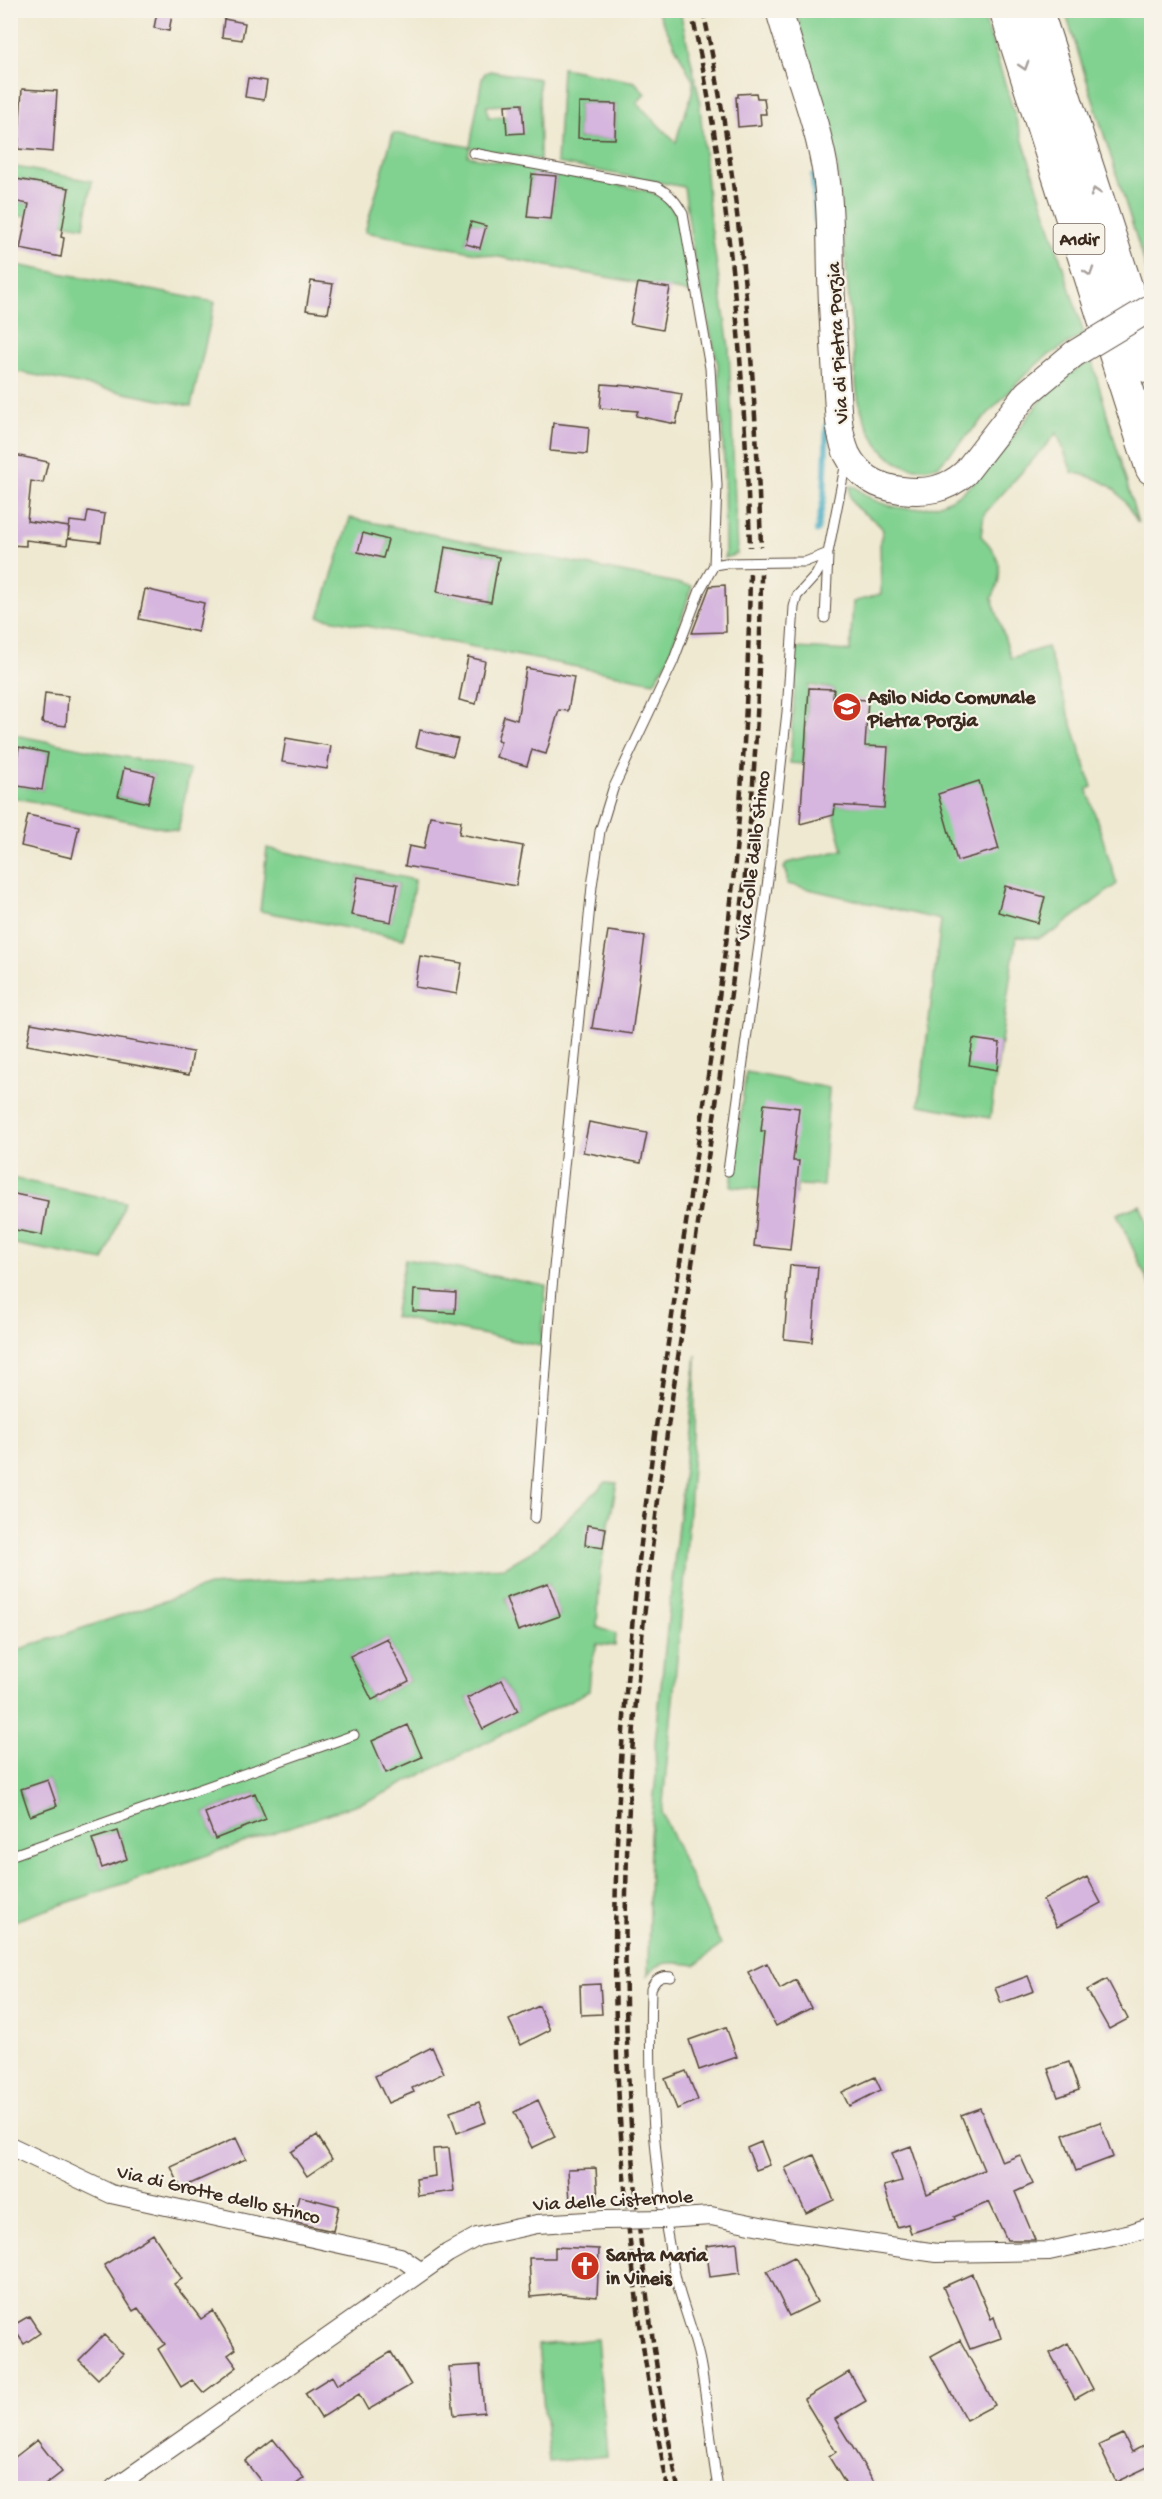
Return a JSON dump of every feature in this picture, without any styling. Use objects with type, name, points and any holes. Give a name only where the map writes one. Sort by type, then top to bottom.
[{"type":"highway","name":"A1dir","points":[[1006,10],[1152,468]]},
{"type":"highway","name":"A1dir","points":[[1036,10],[1152,368]]},
{"type":"street","name":"Via di Pietra Porzia","points":[[779,10],[811,106],[825,169],[830,212],[838,412],[847,454],[856,468],[866,477],[888,488],[924,491],[946,487],[965,473],[1026,393],[1074,354],[1152,307]]},
{"type":"street","name":"Via di Grotte dello Stinco","points":[[10,2146],[111,2194],[400,2257],[420,2271]]},
{"type":"street","name":"Via delle Cisternole","points":[[114,2488],[420,2271],[477,2237],[537,2224],[711,2216],[785,2230],[937,2253],[1048,2252],[1152,2226]]},
{"type":"lane","points":[[473,153],[657,187],[669,193],[677,202],[683,214],[710,368],[717,485],[714,565],[700,590],[673,662],[617,778],[597,847],[552,1288],[535,1518]]},
{"type":"lane","name":"Via Colle dello Stinco","points":[[728,1171],[768,879],[787,712],[795,607],[797,596],[816,575],[828,553],[847,454]]},
{"type":"lane","points":[[714,565],[805,562],[828,553],[825,618]]},
{"type":"lane","points":[[10,1856],[354,1735]]},
{"type":"lane","points":[[671,1977],[666,1976],[656,1980],[651,1989],[651,2077],[665,2219],[676,2280],[701,2364],[718,2488]]},
{"type":"green space","points":[[657,11],[680,11],[699,96],[710,220],[729,347],[737,554],[725,558],[724,462],[718,365],[694,259],[684,187],[557,163],[562,68],[635,82],[645,94],[637,103],[676,143],[693,88],[693,81]],"holes":[[[579,103],[616,104],[615,139],[578,138]]]},
{"type":"green space","points":[[796,11],[982,11],[1084,334],[1044,358],[938,466],[921,468],[906,466],[893,459],[873,438],[861,408],[857,393],[837,164]]},
{"type":"green space","points":[[1065,11],[1151,11],[1151,284]]},
{"type":"green space","points":[[490,71],[539,79],[540,160],[470,147],[482,78],[485,73]],"holes":[[[522,104],[523,133],[506,117],[488,117],[487,106]]]},
{"type":"green space","points":[[393,133],[470,147],[468,156],[648,191],[657,195],[668,203],[676,215],[692,293],[365,232]],"holes":[[[532,174],[556,177],[551,219],[527,216]],[[471,222],[486,226],[480,247],[466,243]]]},
{"type":"green space","points":[[10,166],[92,181],[84,227],[11,214]],"holes":[[[16,179],[69,188],[65,210],[12,201]]]},
{"type":"green space","points":[[11,264],[215,302],[191,406],[14,371],[11,382]]},
{"type":"green space","points":[[1092,361],[1138,523],[1124,501],[1112,488],[1097,479],[1072,472],[1057,433],[984,514],[981,536],[993,550],[999,565],[999,581],[992,598],[1011,658],[1047,647],[1092,787],[1087,789],[1117,884],[1055,931],[1038,938],[1016,937],[990,1118],[919,1105],[941,920],[787,884],[787,873],[784,868],[787,863],[843,850],[834,815],[835,805],[884,807],[888,747],[853,745],[832,729],[866,731],[868,700],[833,698],[834,689],[809,685],[804,764],[790,763],[797,648],[850,651],[853,602],[881,594],[880,541],[883,530],[852,502],[850,486],[856,487],[874,500],[896,507],[923,508],[947,501],[968,487],[987,469],[1054,386],[1072,372]]},
{"type":"green space","points":[[350,518],[692,586],[668,660],[654,682],[319,617]],"holes":[[[388,540],[383,558],[359,552]],[[445,547],[499,557],[491,602],[437,592]]]},
{"type":"green space","points":[[10,734],[190,770],[178,831],[11,797]],"holes":[[[19,748],[48,753],[42,790],[12,785]],[[124,769],[154,775],[148,803],[118,796]]]},
{"type":"green space","points":[[267,848],[415,880],[404,939],[260,911]],"holes":[[[358,877],[398,884],[391,922],[351,915]]]},
{"type":"green space","points":[[746,1072],[829,1088],[823,1186],[797,1185],[796,1194],[731,1186]]},
{"type":"green space","points":[[11,1178],[125,1202],[104,1261],[11,1243],[10,1229],[42,1234],[48,1201],[11,1193]]},
{"type":"green space","points":[[1140,1205],[1151,1232],[1151,1288],[1117,1214]]},
{"type":"green space","points":[[405,1259],[546,1286],[541,1346],[394,1317]],"holes":[[[414,1290],[456,1293],[455,1313],[413,1311]]]},
{"type":"green space","points":[[696,1355],[694,1435],[684,1586],[662,1813],[721,1945],[695,1965],[664,1964],[648,1975],[650,1834],[656,1775],[655,1743]]},
{"type":"green space","points":[[606,1482],[617,1483],[600,1570],[597,1627],[616,1634],[615,1646],[597,1644],[591,1666],[589,1691],[375,1798],[11,1922],[10,1740],[15,1738],[11,1726],[11,1652],[209,1586],[505,1567],[536,1549]],"holes":[[[548,1583],[560,1616],[518,1630],[506,1598]],[[387,1638],[409,1681],[372,1700],[350,1656]],[[502,1680],[518,1711],[483,1729],[467,1698]],[[48,1780],[57,1806],[30,1815],[21,1790]],[[255,1793],[266,1819],[215,1839],[205,1813]],[[118,1831],[127,1859],[102,1868],[92,1840]]]},
{"type":"green space","points":[[597,2339],[607,2456],[549,2462],[538,2345]]},
{"type":"building","points":[[157,12],[172,15],[169,31],[154,28]]},
{"type":"building","points":[[224,19],[245,23],[242,40],[222,37]]},
{"type":"building","points":[[248,78],[267,81],[264,100],[245,97]]},
{"type":"building","points":[[22,89],[57,91],[53,152],[18,149]]},
{"type":"building","points":[[756,93],[757,98],[764,98],[766,114],[760,114],[761,125],[738,127],[736,97],[738,94]]},
{"type":"building","points":[[579,103],[616,104],[615,139],[578,138]]},
{"type":"building","points":[[522,104],[524,133],[507,134],[505,105]]},
{"type":"building","points":[[532,174],[556,176],[551,219],[527,217]]},
{"type":"building","points":[[16,179],[69,188],[61,237],[64,238],[61,257],[20,249],[29,204],[12,201]]},
{"type":"building","points":[[471,222],[486,226],[480,248],[466,244]]},
{"type":"building","points":[[311,281],[333,284],[328,313],[306,310]]},
{"type":"building","points":[[638,283],[670,288],[662,330],[630,324]]},
{"type":"building","points":[[602,384],[642,387],[682,394],[676,424],[636,416],[638,411],[600,408]]},
{"type":"building","points":[[553,423],[589,427],[587,454],[550,451]]},
{"type":"building","points":[[10,454],[48,462],[43,483],[31,481],[27,521],[69,527],[67,545],[26,540],[26,546],[10,545]]},
{"type":"building","points":[[88,511],[105,514],[101,542],[68,538],[70,521],[86,523]]},
{"type":"building","points":[[363,533],[388,540],[383,558],[358,552]]},
{"type":"building","points":[[445,547],[499,557],[491,602],[437,592]]},
{"type":"building","points":[[725,585],[726,632],[692,633],[710,586]]},
{"type":"building","points":[[145,589],[204,603],[198,632],[139,619]]},
{"type":"building","points":[[468,657],[485,661],[476,704],[459,700]]},
{"type":"building","points":[[526,668],[574,677],[568,711],[559,710],[546,754],[532,750],[527,766],[496,757],[501,741],[497,740],[504,716],[517,720]]},
{"type":"building","points":[[809,688],[834,689],[833,698],[868,700],[865,746],[888,747],[884,808],[835,805],[834,815],[800,824]]},
{"type":"building","points":[[45,693],[68,696],[66,726],[42,723]]},
{"type":"building","points":[[420,730],[458,739],[453,756],[416,747]]},
{"type":"building","points":[[286,738],[331,746],[327,769],[282,762]]},
{"type":"building","points":[[19,747],[48,753],[42,790],[12,785]]},
{"type":"building","points":[[124,768],[154,775],[148,803],[118,796]]},
{"type":"building","points":[[979,781],[999,849],[957,861],[938,794]]},
{"type":"building","points":[[28,815],[79,826],[72,858],[21,846]]},
{"type":"building","points":[[430,816],[461,821],[459,834],[523,846],[516,886],[405,866],[409,846],[424,849]]},
{"type":"building","points":[[358,877],[398,884],[391,922],[351,915]]},
{"type":"building","points":[[1005,886],[1045,897],[1038,923],[998,912]]},
{"type":"building","points":[[608,931],[645,936],[632,1034],[592,1028]]},
{"type":"building","points":[[420,956],[462,963],[457,994],[415,987]]},
{"type":"building","points":[[31,1023],[193,1052],[189,1075],[27,1045]]},
{"type":"building","points":[[973,1039],[1000,1043],[997,1070],[969,1065]]},
{"type":"building","points":[[764,1104],[799,1108],[793,1161],[799,1161],[790,1250],[754,1246],[765,1131],[761,1131]]},
{"type":"building","points":[[589,1122],[647,1133],[641,1163],[583,1152]]},
{"type":"building","points":[[10,1193],[48,1201],[42,1235],[10,1229]]},
{"type":"building","points":[[790,1265],[818,1267],[812,1342],[784,1339]]},
{"type":"building","points":[[414,1290],[456,1293],[455,1313],[413,1311]]},
{"type":"building","points":[[587,1525],[606,1528],[603,1548],[585,1545]]},
{"type":"building","points":[[548,1583],[560,1616],[518,1631],[506,1598]]},
{"type":"building","points":[[387,1638],[409,1681],[372,1700],[350,1656]]},
{"type":"building","points":[[502,1680],[518,1711],[483,1729],[467,1698]]},
{"type":"building","points":[[408,1725],[422,1757],[386,1773],[372,1741]]},
{"type":"building","points":[[48,1780],[57,1806],[30,1816],[21,1789]]},
{"type":"building","points":[[255,1793],[266,1819],[215,1839],[205,1813]]},
{"type":"building","points":[[118,1831],[127,1859],[102,1868],[92,1839]]},
{"type":"building","points":[[1087,1877],[1101,1903],[1057,1927],[1043,1900]]},
{"type":"building","points":[[767,1963],[780,1989],[796,1980],[811,2008],[776,2026],[748,1972]]},
{"type":"building","points":[[1028,1976],[1034,1991],[1001,2003],[995,1988]]},
{"type":"building","points":[[1107,1979],[1128,2019],[1109,2029],[1087,1990]]},
{"type":"building","points":[[600,1984],[602,2014],[581,2015],[580,1985]]},
{"type":"building","points":[[539,2006],[550,2030],[521,2045],[509,2020]]},
{"type":"building","points":[[726,2027],[737,2057],[699,2070],[689,2040]]},
{"type":"building","points":[[432,2047],[444,2073],[412,2088],[414,2092],[388,2103],[375,2076]]},
{"type":"building","points":[[1069,2062],[1079,2090],[1058,2097],[1048,2069]]},
{"type":"building","points":[[686,2071],[698,2100],[677,2109],[665,2079]]},
{"type":"building","points":[[875,2077],[881,2090],[849,2106],[842,2092]]},
{"type":"building","points":[[538,2100],[555,2137],[532,2148],[514,2112]]},
{"type":"building","points":[[479,2102],[486,2122],[457,2133],[450,2112]]},
{"type":"building","points":[[980,2108],[1002,2162],[1020,2155],[1033,2184],[1015,2192],[1035,2240],[1007,2240],[989,2202],[954,2217],[955,2219],[911,2233],[908,2224],[897,2227],[884,2186],[902,2181],[892,2153],[911,2146],[927,2194],[984,2170],[961,2115]]},
{"type":"building","points":[[1100,2122],[1113,2157],[1076,2171],[1063,2135]]},
{"type":"building","points":[[317,2135],[332,2159],[307,2176],[291,2152]]},
{"type":"building","points":[[236,2138],[246,2159],[181,2188],[171,2167]]},
{"type":"building","points":[[761,2142],[770,2165],[756,2170],[747,2148]]},
{"type":"building","points":[[449,2148],[454,2191],[418,2196],[416,2179],[435,2176],[433,2149]]},
{"type":"building","points":[[814,2155],[834,2200],[806,2213],[785,2168]]},
{"type":"building","points":[[596,2168],[598,2200],[570,2202],[568,2169]]},
{"type":"building","points":[[299,2196],[339,2206],[333,2231],[292,2222]]},
{"type":"building","points":[[153,2234],[182,2279],[174,2284],[201,2319],[213,2311],[236,2349],[228,2355],[237,2367],[203,2393],[192,2380],[181,2387],[158,2349],[165,2344],[138,2308],[133,2311],[104,2265]]},
{"type":"building","points":[[737,2242],[740,2273],[710,2277],[706,2246]]},
{"type":"building","points":[[555,2247],[599,2249],[597,2297],[562,2294],[531,2297],[529,2258],[555,2258]]},
{"type":"building","points":[[794,2257],[817,2302],[789,2316],[767,2271]]},
{"type":"building","points":[[972,2274],[991,2319],[994,2317],[1001,2338],[970,2349],[943,2287]]},
{"type":"building","points":[[29,2316],[40,2333],[24,2344],[12,2326]]},
{"type":"building","points":[[104,2335],[123,2354],[98,2379],[79,2360]]},
{"type":"building","points":[[960,2340],[995,2405],[966,2420],[931,2356]]},
{"type":"building","points":[[1068,2343],[1093,2389],[1075,2399],[1050,2353]]},
{"type":"building","points":[[391,2352],[411,2385],[368,2410],[359,2394],[321,2418],[305,2393],[332,2376],[337,2385]]},
{"type":"building","points":[[480,2365],[484,2412],[454,2415],[449,2367]]},
{"type":"building","points":[[849,2372],[866,2401],[835,2419],[878,2488],[848,2488],[829,2457],[836,2452],[804,2399]]},
{"type":"building","points":[[1123,2434],[1132,2452],[1152,2441],[1152,2465],[1116,2482],[1099,2445]]},
{"type":"building","points":[[273,2439],[304,2478],[291,2488],[266,2488],[245,2461]]},
{"type":"building","points":[[37,2440],[62,2472],[41,2488],[16,2488],[10,2481],[10,2461]]},
{"type":"waterway","points":[[813,176],[818,256]]},
{"type":"waterway","points":[[817,531],[824,497],[827,424]]},
{"type":"railway","points":[[691,10],[716,143],[733,277],[744,412],[750,547]]},
{"type":"railway","points":[[703,10],[727,143],[744,277],[755,412],[761,547]]},
{"type":"railway","points":[[668,2488],[649,2386],[624,2179],[615,1971],[616,1867],[629,1659],[648,1484],[712,1046],[735,862],[745,718],[750,572]]},
{"type":"railway","points":[[678,2488],[660,2388],[635,2186],[626,1983],[626,1882],[630,1780],[638,1679],[660,1488],[715,1109],[745,876],[755,746],[761,572]]},
{"type":"place","name":"Asilo Nido Comunale Pietra Porzia","points":[[847,707]]},
{"type":"place","name":"Santa Maria in Vineis","points":[[585,2266]]}]
